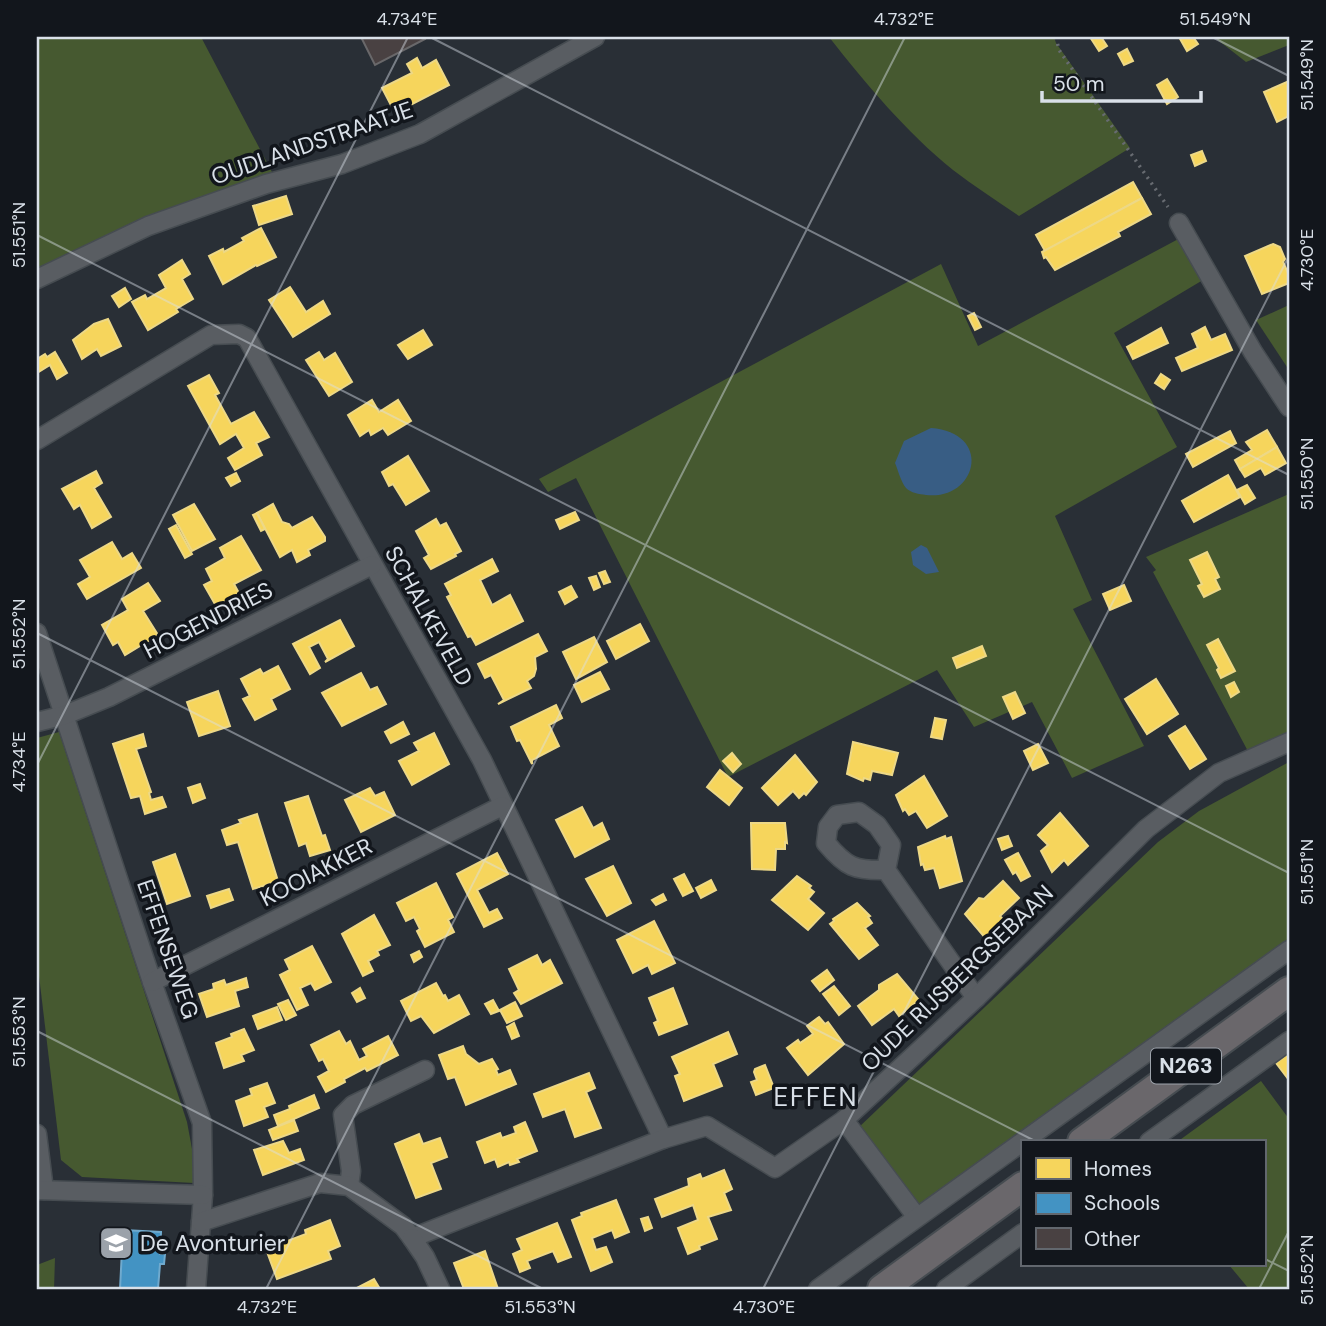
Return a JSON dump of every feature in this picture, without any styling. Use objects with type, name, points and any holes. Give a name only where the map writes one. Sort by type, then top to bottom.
[{"type":"main road","name":"N263","points":[[1085,1140],[1289,990]]},
{"type":"main road","points":[[882,1289],[1021,1187]]},
{"type":"street","name":"OUDLANDSTRAATJE","points":[[37,279],[148,226],[265,184],[342,164],[420,134],[595,37]]},
{"type":"street","points":[[1179,223],[1253,352],[1289,407]]},
{"type":"street","name":"SCHALKEVELD","points":[[37,440],[211,335],[239,334],[247,338],[481,760],[663,1139]]},
{"type":"street","name":"HOGENDRIES","points":[[37,722],[65,715],[109,697],[372,565]]},
{"type":"street","name":"EFFENSEWEG","points":[[37,633],[152,982],[202,1123],[203,1195],[196,1289]]},
{"type":"street","name":"OUDE RIJSBERGSEBAAN","points":[[412,1238],[663,1139],[707,1126],[775,1168],[844,1120],[976,998],[1146,830],[1219,774],[1289,742]]},
{"type":"street","name":"KOOIAKKER","points":[[152,982],[502,806]]},
{"type":"street","points":[[886,870],[976,998]]},
{"type":"street","points":[[1023,1140],[1289,950]]},
{"type":"street","points":[[1152,1140],[1289,1041]]},
{"type":"street","points":[[349,1186],[351,1171],[343,1115],[353,1105],[425,1070]]},
{"type":"street","points":[[844,1120],[916,1216]]},
{"type":"street","points":[[37,1134],[40,1190],[203,1195]]},
{"type":"street","points":[[818,1289],[1021,1141]]},
{"type":"street","points":[[201,1222],[320,1184],[349,1186],[403,1226],[425,1256],[440,1289]]},
{"type":"street","points":[[946,1289],[1021,1234]]},
{"type":"path","points":[[1056,37],[1059,50],[1179,223]]},
{"type":"green space","points":[[37,37],[201,37],[273,174],[131,223],[37,272]]},
{"type":"green space","points":[[829,37],[1054,37],[1130,148],[1019,216],[953,170],[919,140],[872,90]]},
{"type":"green space","points":[[1214,37],[1289,37],[1289,45],[1246,62]]},
{"type":"green space","points":[[1184,236],[1208,277],[1114,333],[1177,447],[1055,516],[1092,600],[1073,609],[1144,746],[1072,778],[1032,702],[974,727],[937,670],[728,777],[576,478],[548,492],[539,479],[941,264],[978,346]]},
{"type":"green space","points":[[1289,305],[1289,370],[1256,320]]},
{"type":"green space","points":[[1289,494],[1289,738],[1251,757],[1153,572],[1156,570],[1146,557]]},
{"type":"green space","points":[[59,732],[187,1122],[195,1165],[194,1183],[82,1177],[61,1160],[37,959],[37,738]]},
{"type":"green space","points":[[1289,762],[1289,938],[920,1206],[857,1129],[1158,842],[1199,811]]},
{"type":"green space","points":[[1261,1081],[1289,1119],[1289,1289],[1249,1289],[1230,1266],[1266,1266],[1266,1140],[1180,1140]]},
{"type":"green space","points":[[55,1258],[54,1289],[37,1289],[37,1265]]},
{"type":"water","points":[[931,428],[951,433],[964,441],[971,453],[971,466],[967,478],[957,488],[943,494],[926,495],[906,488],[895,463],[904,441]]},
{"type":"water","points":[[921,545],[927,548],[939,572],[926,574],[913,565],[911,552]]},
{"type":"building: Homes","points":[[1090,37],[1101,37],[1107,46],[1099,51]]},
{"type":"building: Homes","points":[[1179,37],[1193,37],[1198,44],[1187,51]]},
{"type":"building: Homes","points":[[1127,49],[1133,61],[1124,65],[1118,54]]},
{"type":"building: Homes","points":[[417,58],[422,68],[436,60],[449,85],[395,113],[382,88],[412,73],[407,64]]},
{"type":"building: Homes","points":[[1167,79],[1178,97],[1167,104],[1157,85]]},
{"type":"building: Homes","points":[[1289,81],[1289,116],[1277,122],[1264,92]]},
{"type":"building: Homes","points":[[1202,151],[1206,161],[1195,166],[1191,155]]},
{"type":"building: Homes","points":[[1133,182],[1142,198],[1045,251],[1036,235]]},
{"type":"building: Homes","points":[[286,196],[292,214],[259,225],[253,206]]},
{"type":"building: Homes","points":[[1142,198],[1151,214],[1118,232],[1120,236],[1055,270],[1046,257],[1044,258],[1042,252]]},
{"type":"building: Homes","points":[[261,228],[276,257],[223,284],[209,256],[223,249],[224,252]]},
{"type":"building: Homes","points":[[1273,244],[1280,247],[1285,259],[1283,262],[1289,275],[1289,283],[1262,294],[1245,256]]},
{"type":"building: Homes","points":[[182,260],[190,274],[182,279],[193,299],[176,309],[178,312],[148,330],[132,302],[145,295],[147,299],[166,288],[159,275]]},
{"type":"building: Homes","points":[[290,287],[306,312],[323,301],[330,314],[293,337],[269,300]]},
{"type":"building: Homes","points":[[125,288],[131,299],[119,307],[112,296]]},
{"type":"building: Homes","points":[[974,313],[981,327],[975,330],[968,316]]},
{"type":"building: Homes","points":[[108,319],[121,346],[101,356],[97,349],[82,359],[73,340],[94,324]]},
{"type":"building: Homes","points":[[1205,327],[1211,340],[1225,334],[1232,350],[1182,371],[1176,358],[1198,348],[1192,334]]},
{"type":"building: Homes","points":[[1161,328],[1168,343],[1133,359],[1127,347]]},
{"type":"building: Homes","points":[[423,330],[432,345],[408,359],[398,345]]},
{"type":"building: Homes","points":[[55,352],[67,373],[57,379],[50,365],[37,373],[37,359]]},
{"type":"building: Homes","points":[[319,352],[324,360],[335,353],[352,382],[329,396],[306,360]]},
{"type":"building: Homes","points":[[1161,374],[1170,380],[1164,389],[1155,383]]},
{"type":"building: Homes","points":[[209,375],[219,393],[215,395],[231,424],[254,412],[269,437],[256,443],[262,455],[235,470],[228,458],[244,448],[236,434],[220,444],[188,386]]},
{"type":"building: Homes","points":[[372,400],[379,412],[398,400],[411,421],[388,435],[383,428],[371,435],[369,430],[360,436],[348,415]]},
{"type":"building: Homes","points":[[1267,430],[1277,447],[1240,469],[1235,460],[1252,450],[1246,442]]},
{"type":"building: Homes","points":[[1230,431],[1236,443],[1193,467],[1186,454]]},
{"type":"building: Homes","points":[[1277,447],[1286,463],[1265,475],[1261,468],[1245,477],[1240,469]]},
{"type":"building: Homes","points":[[408,456],[429,491],[406,505],[393,484],[389,486],[382,472]]},
{"type":"building: Homes","points":[[96,471],[102,483],[94,488],[111,517],[92,528],[80,505],[74,509],[62,489]]},
{"type":"building: Homes","points":[[236,473],[240,481],[231,486],[226,478]]},
{"type":"building: Homes","points":[[1228,475],[1240,497],[1194,522],[1182,501]]},
{"type":"building: Homes","points":[[1247,485],[1255,498],[1245,504],[1237,490]]},
{"type":"building: Homes","points":[[194,504],[215,539],[192,551],[173,515]]},
{"type":"building: Homes","points":[[273,504],[282,522],[292,528],[312,517],[325,541],[308,550],[310,555],[297,562],[292,550],[280,557],[257,513]]},
{"type":"building: Homes","points":[[575,512],[579,520],[560,529],[556,520]]},
{"type":"building: Homes","points":[[257,513],[265,529],[261,531],[253,515]]},
{"type":"building: Homes","points":[[436,519],[440,526],[446,523],[461,551],[431,569],[424,558],[429,555],[416,531]]},
{"type":"building: Homes","points":[[176,525],[192,554],[185,558],[169,529]]},
{"type":"building: Homes","points":[[241,536],[261,570],[234,584],[239,593],[216,606],[204,585],[212,581],[206,569],[225,558],[220,548]]},
{"type":"building: Homes","points":[[112,542],[122,559],[132,553],[141,568],[87,599],[78,584],[90,577],[80,560]]},
{"type":"building: Homes","points":[[1207,552],[1219,577],[1215,579],[1220,589],[1204,597],[1198,586],[1202,584],[1190,560]]},
{"type":"building: Homes","points":[[492,559],[498,571],[480,580],[492,605],[510,595],[523,621],[476,645],[471,636],[468,637],[447,597],[451,595],[445,584]]},
{"type":"building: Homes","points":[[605,571],[610,582],[604,584],[599,573]]},
{"type":"building: Homes","points":[[596,576],[600,587],[594,590],[589,578]]},
{"type":"building: Homes","points":[[148,583],[160,601],[143,611],[158,635],[125,655],[118,642],[113,645],[102,625],[128,610],[122,599]]},
{"type":"building: Homes","points":[[1124,585],[1131,601],[1110,610],[1103,594]]},
{"type":"building: Homes","points":[[571,586],[577,597],[565,604],[559,592]]},
{"type":"building: Homes","points":[[340,620],[354,646],[325,662],[328,659],[319,642],[309,647],[320,668],[310,674],[293,644]]},
{"type":"building: Homes","points":[[640,624],[649,641],[616,659],[607,641]]},
{"type":"building: Homes","points":[[538,634],[547,651],[535,657],[534,676],[527,681],[531,688],[498,704],[504,700],[491,675],[485,678],[478,664]]},
{"type":"building: Homes","points":[[594,637],[607,662],[576,679],[563,652]]},
{"type":"building: Homes","points":[[1218,639],[1235,671],[1221,678],[1207,645]]},
{"type":"building: Homes","points":[[982,646],[986,656],[957,668],[953,658]]},
{"type":"building: Homes","points":[[278,666],[290,689],[271,699],[276,709],[255,720],[243,699],[250,696],[241,679],[260,669],[263,674]]},
{"type":"building: Homes","points":[[600,672],[609,689],[582,702],[574,685]]},
{"type":"building: Homes","points":[[361,673],[370,690],[377,687],[386,704],[342,726],[322,693]]},
{"type":"building: Homes","points":[[1156,679],[1178,714],[1147,734],[1125,699]]},
{"type":"building: Homes","points":[[1234,682],[1239,692],[1231,697],[1226,686]]},
{"type":"building: Homes","points":[[218,691],[230,726],[199,736],[187,702]]},
{"type":"building: Homes","points":[[1015,692],[1025,713],[1013,719],[1003,697]]},
{"type":"building: Homes","points":[[556,705],[562,718],[549,725],[559,746],[532,760],[532,764],[511,727]]},
{"type":"building: Homes","points":[[935,718],[946,720],[942,739],[931,737]]},
{"type":"building: Homes","points":[[403,722],[409,734],[391,743],[385,732]]},
{"type":"building: Homes","points":[[1185,726],[1206,759],[1190,769],[1169,736]]},
{"type":"building: Homes","points":[[434,733],[449,764],[412,785],[399,761],[419,751],[414,743]]},
{"type":"building: Homes","points":[[143,734],[146,746],[136,749],[151,792],[151,800],[162,797],[166,807],[145,814],[140,796],[131,798],[113,744]]},
{"type":"building: Homes","points":[[853,742],[898,753],[892,775],[872,771],[870,780],[864,778],[863,781],[847,774]]},
{"type":"building: Homes","points":[[1038,744],[1048,763],[1033,770],[1024,751]]},
{"type":"building: Homes","points":[[732,753],[741,764],[733,772],[723,761]]},
{"type":"building: Homes","points":[[795,755],[817,782],[806,795],[804,793],[799,798],[793,791],[778,805],[762,788]]},
{"type":"building: Homes","points":[[720,770],[742,788],[729,805],[707,787]]},
{"type":"building: Homes","points":[[924,776],[947,816],[927,828],[916,811],[909,815],[905,809],[903,811],[896,795]]},
{"type":"building: Homes","points":[[200,784],[205,798],[193,803],[188,788]]},
{"type":"building: Homes","points":[[370,788],[375,796],[384,792],[395,815],[361,832],[345,800]]},
{"type":"building: Homes","points":[[308,796],[322,836],[325,835],[330,850],[310,856],[306,843],[299,846],[285,803]]},
{"type":"building: Homes","points":[[582,807],[593,828],[602,823],[609,839],[575,857],[556,820]]},
{"type":"building: Homes","points":[[1060,813],[1088,846],[1068,865],[1064,860],[1052,872],[1041,851],[1048,845],[1038,835]]},
{"type":"building: Homes","points":[[257,814],[278,881],[253,889],[238,842],[227,845],[222,830]]},
{"type":"building: Homes","points":[[751,823],[785,823],[787,843],[785,842],[785,849],[776,849],[775,870],[752,869]]},
{"type":"building: Homes","points":[[945,836],[946,839],[951,837],[962,881],[940,888],[934,868],[925,870],[923,864],[921,865],[918,847]]},
{"type":"building: Homes","points":[[1008,836],[1012,846],[1002,850],[998,839]]},
{"type":"building: Homes","points":[[497,853],[508,874],[477,890],[489,913],[497,909],[502,918],[484,927],[457,874]]},
{"type":"building: Homes","points":[[1018,853],[1030,876],[1021,881],[1016,872],[1013,874],[1005,860]]},
{"type":"building: Homes","points":[[175,854],[190,896],[167,904],[153,862]]},
{"type":"building: Homes","points":[[613,866],[631,903],[607,916],[586,879]]},
{"type":"building: Homes","points":[[684,874],[693,891],[683,896],[674,879]]},
{"type":"building: Homes","points":[[797,876],[811,886],[809,888],[814,892],[808,899],[824,913],[808,930],[772,900]]},
{"type":"building: Homes","points":[[711,880],[716,890],[701,898],[696,888]]},
{"type":"building: Homes","points":[[1003,881],[1019,898],[1000,916],[1006,923],[987,940],[965,914],[979,898],[984,899]]},
{"type":"building: Homes","points":[[436,883],[453,917],[448,920],[454,932],[425,947],[414,917],[406,921],[397,903]]},
{"type":"building: Homes","points":[[229,889],[233,900],[211,908],[207,896]]},
{"type":"building: Homes","points":[[663,894],[666,900],[656,905],[652,900]]},
{"type":"building: Homes","points":[[857,903],[870,916],[868,917],[872,923],[865,928],[878,945],[859,959],[830,924],[833,919]]},
{"type":"building: Homes","points":[[374,915],[390,945],[377,951],[379,955],[368,961],[373,971],[363,976],[342,934]]},
{"type":"building: Homes","points":[[654,921],[675,963],[652,974],[648,965],[633,973],[617,940]]},
{"type":"building: Homes","points":[[312,946],[331,982],[315,990],[311,983],[300,988],[308,1005],[297,1010],[280,975],[290,970],[285,960]]},
{"type":"building: Homes","points":[[419,951],[422,957],[414,962],[411,955]]},
{"type":"building: Homes","points":[[537,955],[542,965],[550,960],[562,983],[521,1004],[514,993],[519,990],[509,969]]},
{"type":"building: Homes","points":[[827,970],[834,980],[820,991],[812,981]]},
{"type":"building: Homes","points":[[897,974],[919,1000],[899,1016],[894,1009],[872,1025],[858,1006],[879,990],[879,985]]},
{"type":"building: Homes","points":[[246,978],[248,987],[235,991],[239,1006],[207,1017],[199,994],[214,989],[213,984],[224,980],[226,985]]},
{"type":"building: Homes","points":[[436,983],[448,1001],[459,995],[469,1014],[434,1033],[421,1016],[411,1021],[401,1001]]},
{"type":"building: Homes","points":[[834,986],[850,1006],[839,1015],[823,994]]},
{"type":"building: Homes","points":[[360,988],[365,998],[357,1002],[352,993]]},
{"type":"building: Homes","points":[[673,988],[687,1024],[659,1035],[654,1023],[658,1021],[649,998]]},
{"type":"building: Homes","points":[[288,1000],[296,1015],[286,1020],[278,1004]]},
{"type":"building: Homes","points":[[493,1000],[499,1011],[491,1014],[485,1004]]},
{"type":"building: Homes","points":[[515,1002],[522,1016],[507,1023],[500,1010]]},
{"type":"building: Homes","points":[[277,1007],[282,1020],[258,1029],[253,1016]]},
{"type":"building: Homes","points":[[819,1017],[825,1024],[828,1022],[844,1044],[808,1075],[787,1048],[813,1034],[807,1026]]},
{"type":"building: Homes","points":[[514,1023],[519,1036],[512,1039],[507,1027]]},
{"type":"building: Homes","points":[[244,1029],[254,1050],[241,1055],[244,1061],[224,1068],[216,1043]]},
{"type":"building: Homes","points":[[339,1031],[346,1044],[350,1041],[359,1060],[367,1056],[363,1049],[388,1036],[398,1055],[367,1071],[365,1068],[326,1092],[318,1077],[329,1071],[323,1059],[319,1061],[311,1045]]},
{"type":"building: Homes","points":[[728,1032],[737,1054],[713,1064],[722,1086],[684,1101],[675,1076],[680,1074],[672,1057]]},
{"type":"building: Homes","points":[[463,1046],[466,1054],[479,1064],[492,1059],[498,1069],[498,1075],[510,1070],[516,1084],[466,1105],[455,1077],[448,1079],[439,1055]]},
{"type":"building: Homes","points":[[1289,1053],[1289,1080],[1276,1063]]},
{"type":"building: Homes","points":[[765,1065],[774,1088],[756,1095],[751,1082],[757,1080],[754,1072]]},
{"type":"building: Homes","points":[[589,1073],[595,1088],[586,1092],[601,1128],[575,1137],[565,1109],[543,1117],[534,1094]]},
{"type":"building: Homes","points":[[267,1083],[275,1103],[264,1107],[268,1117],[244,1126],[236,1101],[252,1095],[250,1089]]},
{"type":"building: Homes","points":[[314,1095],[319,1108],[278,1126],[274,1115]]},
{"type":"building: Homes","points":[[294,1120],[298,1131],[273,1140],[269,1130]]},
{"type":"building: Homes","points":[[525,1122],[537,1151],[517,1159],[519,1162],[510,1165],[509,1162],[498,1167],[495,1159],[485,1163],[477,1142],[500,1133],[502,1138],[516,1133],[514,1127]]},
{"type":"building: Homes","points":[[419,1134],[423,1144],[440,1138],[447,1157],[431,1163],[441,1189],[416,1198],[395,1144]]},
{"type":"building: Homes","points":[[283,1141],[289,1153],[300,1149],[304,1160],[263,1175],[254,1150]]},
{"type":"building: Homes","points":[[724,1170],[732,1189],[724,1193],[731,1210],[708,1217],[717,1239],[688,1254],[678,1228],[698,1220],[693,1205],[662,1217],[655,1199],[689,1186],[688,1179],[700,1174],[702,1179]]},
{"type":"building: Homes","points":[[616,1200],[629,1232],[615,1238],[612,1230],[592,1238],[596,1250],[606,1247],[612,1262],[591,1271],[572,1220],[582,1216],[581,1213]]},
{"type":"building: Homes","points":[[648,1217],[652,1228],[645,1231],[641,1219]]},
{"type":"building: Homes","points":[[330,1220],[340,1246],[328,1251],[331,1259],[277,1279],[266,1249],[306,1234],[305,1230]]},
{"type":"building: Homes","points":[[557,1223],[571,1257],[558,1262],[553,1251],[527,1261],[530,1268],[520,1272],[513,1254],[522,1250],[517,1239]]},
{"type":"building: Homes","points":[[485,1251],[498,1289],[464,1289],[454,1263]]},
{"type":"building: Homes","points":[[374,1279],[380,1289],[355,1289]]},
{"type":"building: Schools","points":[[123,1230],[161,1232],[160,1254],[165,1254],[164,1264],[160,1264],[158,1289],[120,1289]]},
{"type":"building: Other","points":[[361,37],[424,37],[425,39],[375,65]]},
{"type":"place","name":"De Avonturier","points":[[116,1243]]},
{"type":"district","name":"EFFEN","points":[[816,1097]]}]
